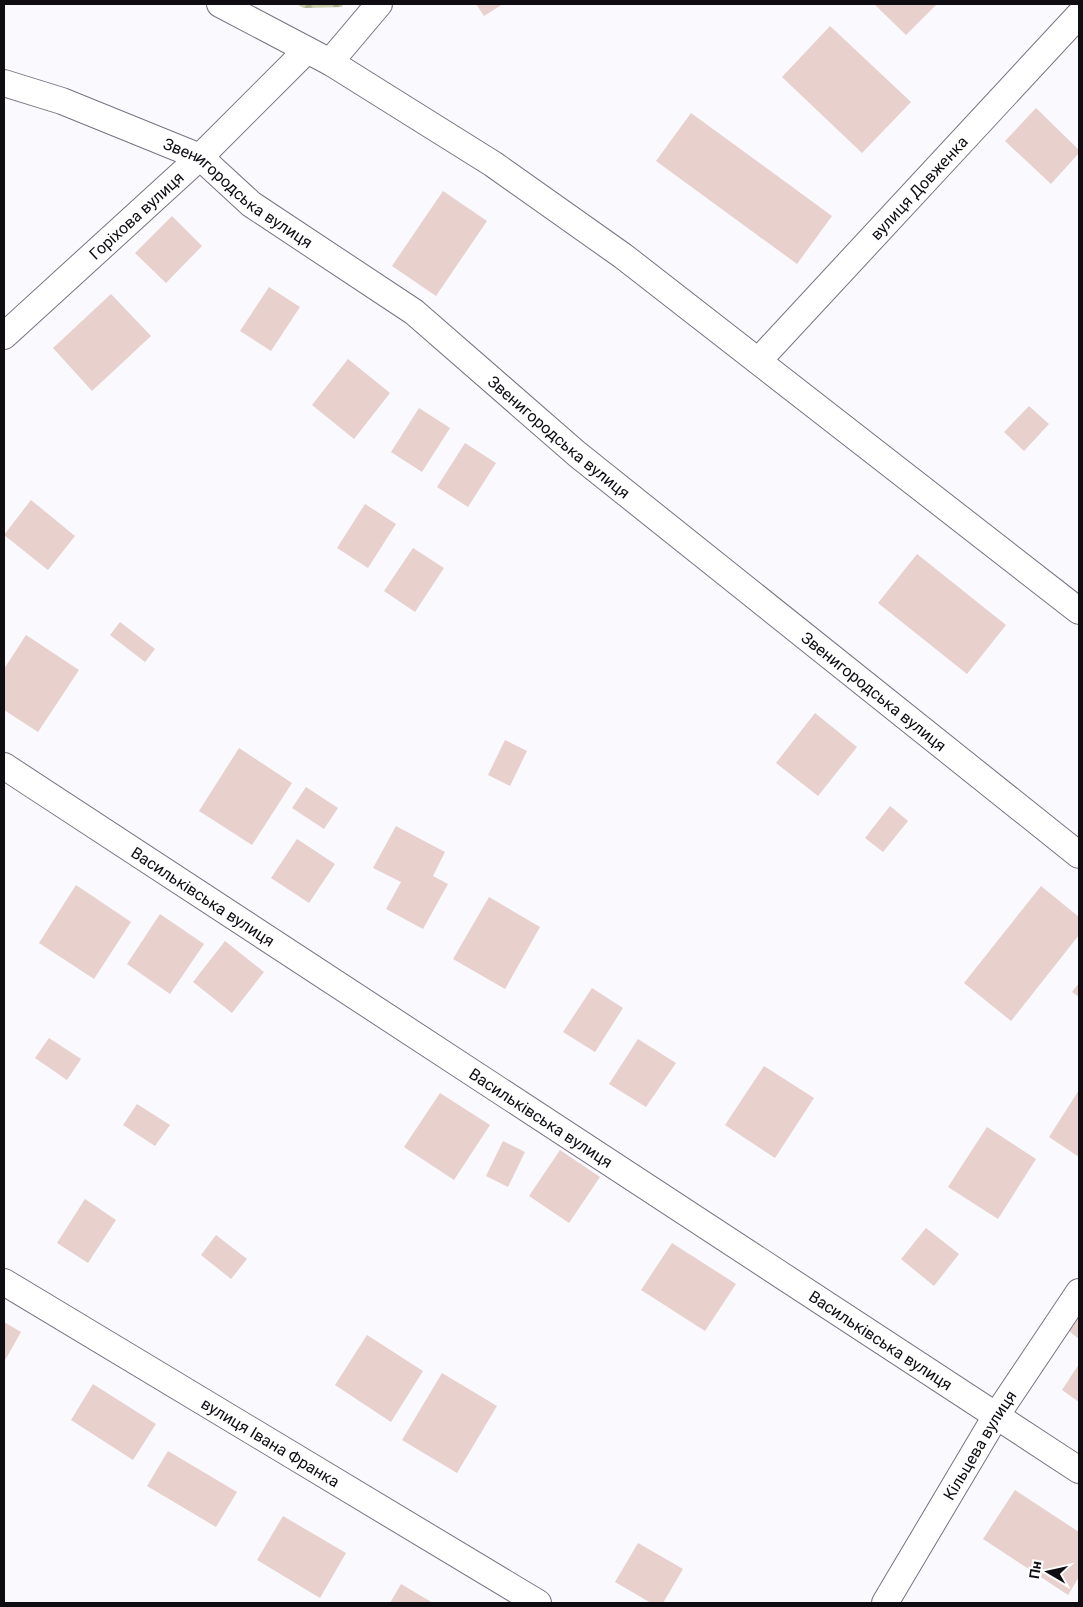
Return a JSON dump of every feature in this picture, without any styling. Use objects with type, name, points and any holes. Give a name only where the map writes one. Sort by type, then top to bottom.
[{"type":"street","points":[[220,4],[330,62],[493,164],[623,256],[1079,611]]},
{"type":"street","points":[[330,62],[379,4]]},
{"type":"street","name":"вулиця Довженка","points":[[759,360],[1079,15]]},
{"type":"street","name":"Горіхова вулиця","points":[[4,336],[200,157],[307,50]]},
{"type":"street","name":"Звенигородська вулиця","points":[[4,83],[62,101],[200,157],[251,204],[414,312],[577,454],[1079,855]]},
{"type":"street","name":"Васильківська вулиця","points":[[4,766],[1079,1470]]},
{"type":"street","name":"вулиця Івана Франка","points":[[4,1282],[538,1603]]},
{"type":"street","name":"Кільцева вулиця","points":[[885,1603],[996,1416],[1079,1292]]},
{"type":"green space","points":[[296,4],[343,4],[342,7],[304,8]]},
{"type":"building","points":[[476,4],[503,4],[484,16]]},
{"type":"building","points":[[874,4],[937,4],[906,35]]},
{"type":"building","points":[[830,26],[911,102],[862,153],[782,77]]},
{"type":"building","points":[[1036,108],[1079,150],[1079,153],[1051,184],[1005,141]]},
{"type":"building","points":[[691,113],[832,216],[797,264],[656,161]]},
{"type":"building","points":[[443,191],[487,221],[436,296],[392,266]]},
{"type":"building","points":[[172,216],[202,246],[166,283],[135,253]]},
{"type":"building","points":[[269,287],[300,307],[271,351],[240,331]]},
{"type":"building","points":[[111,294],[151,336],[92,391],[53,348]]},
{"type":"building","points":[[348,359],[390,393],[354,439],[312,405]]},
{"type":"building","points":[[1029,406],[1049,424],[1024,451],[1004,432]]},
{"type":"building","points":[[419,408],[450,428],[422,472],[391,452]]},
{"type":"building","points":[[465,443],[496,463],[468,507],[437,487]]},
{"type":"building","points":[[31,500],[75,536],[48,570],[4,535]]},
{"type":"building","points":[[365,504],[396,524],[368,568],[337,548]]},
{"type":"building","points":[[413,548],[444,568],[415,612],[384,591]]},
{"type":"building","points":[[917,554],[1006,625],[967,674],[878,603]]},
{"type":"building","points":[[120,622],[155,649],[145,662],[110,635]]},
{"type":"building","points":[[26,635],[79,670],[38,732],[4,710],[4,669]]},
{"type":"building","points":[[815,713],[857,747],[818,796],[776,763]]},
{"type":"building","points":[[505,740],[527,751],[510,786],[488,775]]},
{"type":"building","points":[[239,748],[292,783],[252,845],[199,811]]},
{"type":"building","points":[[306,787],[338,808],[324,829],[292,808]]},
{"type":"building","points":[[890,806],[908,821],[883,852],[865,838]]},
{"type":"building","points":[[396,826],[445,852],[433,876],[448,884],[423,929],[386,909],[401,882],[373,868]]},
{"type":"building","points":[[297,839],[335,864],[309,903],[271,878]]},
{"type":"building","points":[[76,885],[131,922],[94,979],[39,943]]},
{"type":"building","points":[[1041,886],[1079,917],[1079,935],[1011,1021],[964,983]]},
{"type":"building","points":[[489,897],[540,927],[505,989],[453,959]]},
{"type":"building","points":[[160,914],[204,944],[170,994],[127,964]]},
{"type":"building","points":[[225,941],[264,972],[232,1013],[193,982]]},
{"type":"building","points":[[1079,983],[1079,997],[1072,992]]},
{"type":"building","points":[[592,988],[623,1008],[595,1052],[563,1032]]},
{"type":"building","points":[[49,1038],[81,1059],[67,1080],[35,1058]]},
{"type":"building","points":[[638,1039],[676,1063],[646,1107],[609,1084]]},
{"type":"building","points":[[764,1066],[814,1098],[775,1158],[725,1125]]},
{"type":"building","points":[[1079,1090],[1079,1157],[1049,1137]]},
{"type":"building","points":[[440,1093],[490,1125],[454,1180],[404,1147]]},
{"type":"building","points":[[137,1104],[170,1125],[155,1146],[123,1125]]},
{"type":"building","points":[[987,1127],[1036,1159],[998,1219],[948,1187]]},
{"type":"building","points":[[503,1141],[525,1152],[508,1187],[486,1176]]},
{"type":"building","points":[[560,1150],[600,1177],[569,1223],[529,1196]]},
{"type":"building","points":[[85,1199],[116,1220],[88,1263],[57,1243]]},
{"type":"building","points":[[926,1228],[959,1254],[934,1286],[901,1259]]},
{"type":"building","points":[[216,1235],[247,1259],[231,1279],[201,1255]]},
{"type":"building","points":[[672,1243],[736,1284],[705,1331],[641,1290]]},
{"type":"building","points":[[1079,1306],[1079,1339],[1064,1327]]},
{"type":"building","points":[[4,1322],[21,1332],[4,1362]]},
{"type":"building","points":[[367,1335],[423,1371],[391,1422],[335,1385]]},
{"type":"building","points":[[1079,1364],[1079,1402],[1062,1390]]},
{"type":"building","points":[[442,1373],[497,1406],[457,1473],[402,1440]]},
{"type":"building","points":[[93,1384],[156,1424],[133,1460],[71,1420]]},
{"type":"building","points":[[168,1451],[237,1492],[216,1527],[147,1486]]},
{"type":"building","points":[[1015,1490],[1079,1532],[1079,1577],[1068,1595],[983,1539]]},
{"type":"building","points":[[283,1516],[346,1553],[320,1598],[257,1560]]},
{"type":"building","points":[[638,1543],[683,1569],[663,1603],[651,1603],[615,1582]]},
{"type":"building","points":[[401,1584],[433,1603],[390,1603]]}]
